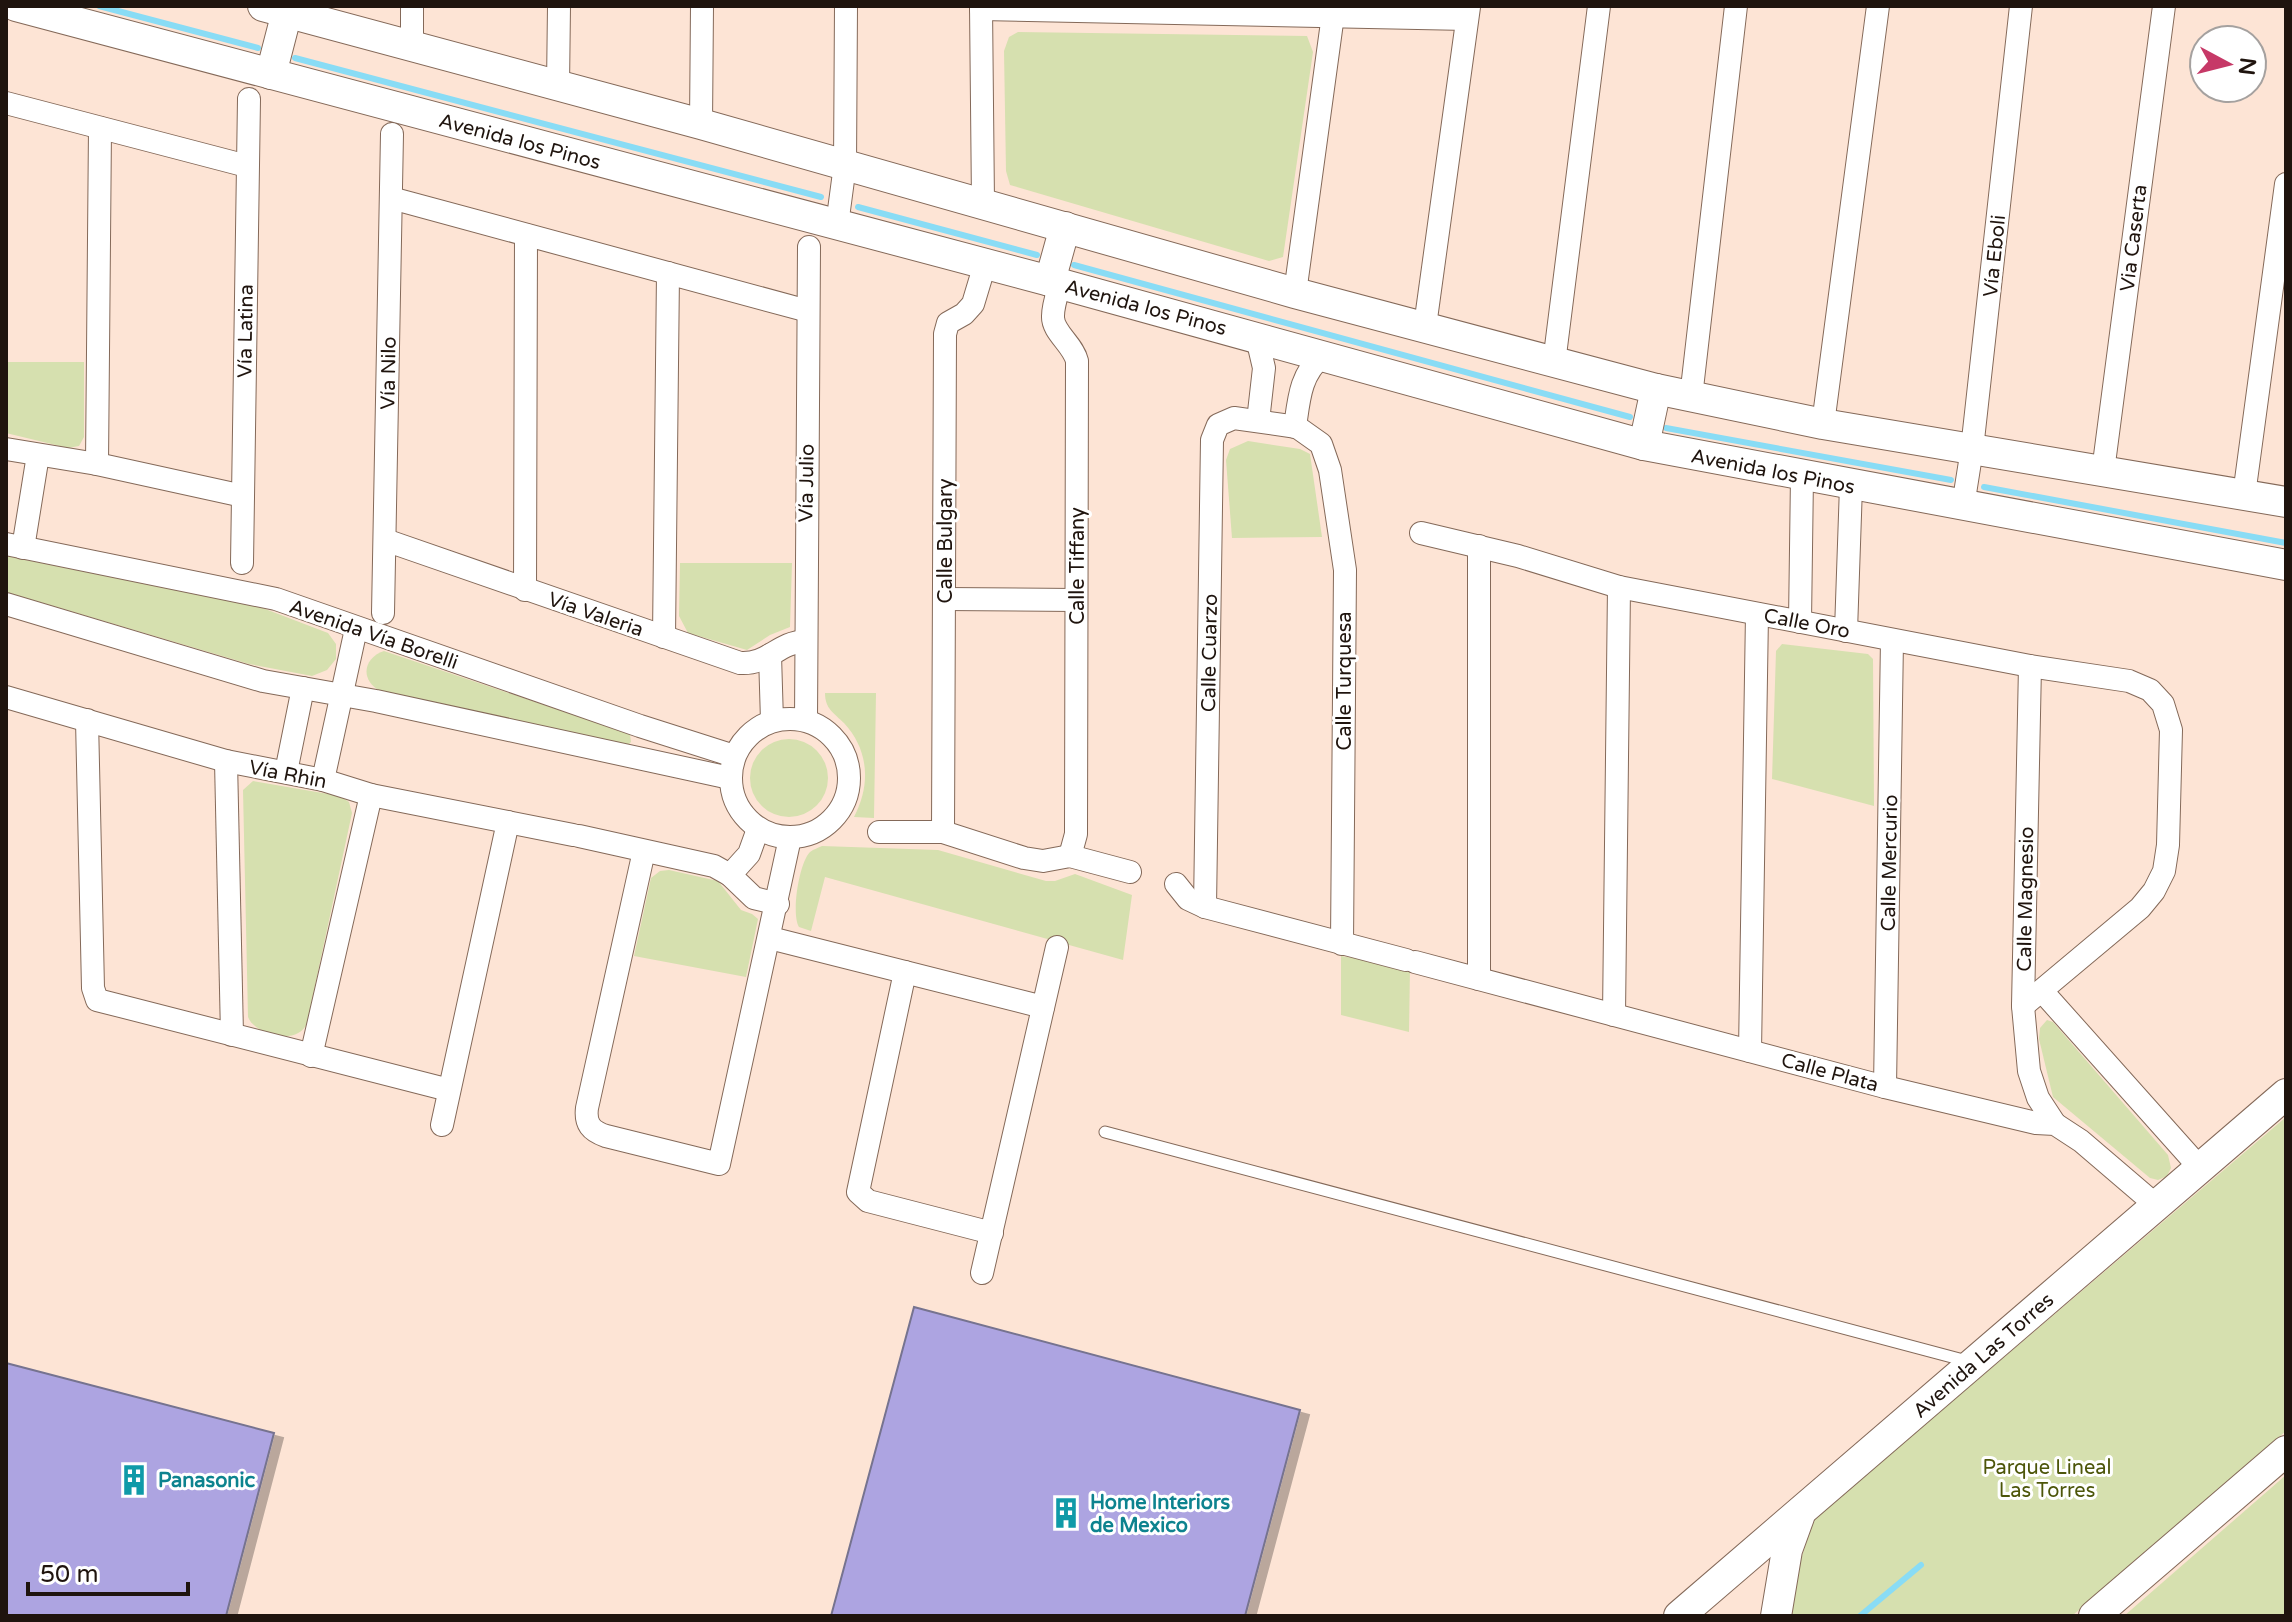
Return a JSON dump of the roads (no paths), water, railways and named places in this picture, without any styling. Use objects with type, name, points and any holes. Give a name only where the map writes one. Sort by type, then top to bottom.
[{"type":"street","points":[[412,6],[412,45]]},
{"type":"street","points":[[558,86],[559,6]]},
{"type":"street","points":[[701,124],[702,6]]},
{"type":"street","points":[[837,225],[845,165],[846,6]]},
{"type":"street","points":[[1554,363],[1599,6]]},
{"type":"street","points":[[1691,397],[1736,6]]},
{"type":"street","points":[[1823,424],[1878,6]]},
{"type":"street","name":"Vía Eboli","points":[[1963,506],[2021,6]]},
{"type":"street","name":"Via Caserta","points":[[2103,471],[2164,6]]},
{"type":"street","points":[[983,203],[981,7],[1333,15],[1468,12],[1425,326]]},
{"type":"street","name":"Avenida los Pinos","points":[[31,8],[1055,282],[1644,445],[2286,565]]},
{"type":"street","points":[[271,74],[275,8],[701,124],[1295,293],[1656,389],[1823,424],[2286,502]]},
{"type":"street","points":[[1295,293],[1333,15]]},
{"type":"street","name":"Vía Latina","points":[[242,563],[249,99]]},
{"type":"street","points":[[6,103],[247,166]]},
{"type":"street","points":[[97,464],[100,128]]},
{"type":"street","name":"Vía Nilo","points":[[383,613],[392,134]]},
{"type":"street","points":[[2244,495],[2286,184]]},
{"type":"street","points":[[391,198],[808,311]]},
{"type":"street","points":[[1055,282],[1065,227]]},
{"type":"street","points":[[525,590],[526,235]]},
{"type":"street","name":"Vía Julio","points":[[806,720],[809,247]]},
{"type":"street","name":"Calle Bulgary","points":[[943,832],[945,334],[948,323],[964,314],[973,304],[985,264]]},
{"type":"street","points":[[664,637],[668,273]]},
{"type":"street","name":"Calle Tiffany","points":[[1055,282],[1054,322],[1072,346],[1077,361],[1076,834],[1070,856]]},
{"type":"street","points":[[1257,338],[1264,368],[1249,420],[1299,428],[1303,382],[1306,373],[1322,356]]},
{"type":"street","points":[[1644,445],[1656,389]]},
{"type":"street","name":"Calle Cuarzo","points":[[1205,907],[1212,440],[1215,430],[1223,422],[1249,420]]},
{"type":"street","name":"Calle Turquesa","points":[[1299,428],[1318,440],[1324,448],[1344,557],[1342,944]]},
{"type":"street","points":[[6,449],[97,464],[243,496]]},
{"type":"street","points":[[15,546],[38,455]]},
{"type":"street","points":[[1800,622],[1802,476]]},
{"type":"street","points":[[1846,631],[1851,486]]},
{"type":"street","name":"Calle Oro","points":[[1421,533],[1479,546],[1619,587],[2030,666],[2129,681],[2150,690],[2163,704],[2171,730],[2168,845],[2164,871],[2154,891],[2140,908],[2042,991]]},
{"type":"street","name":"Vía Valeria","points":[[385,540],[740,663],[756,663],[785,645],[805,641]]},
{"type":"street","name":"Avenida Vía Borelli","points":[[15,546],[276,599],[677,738],[732,767]]},
{"type":"street","points":[[1479,546],[1479,979]]},
{"type":"street","points":[[1614,1015],[1619,587]]},
{"type":"street","points":[[945,599],[1076,600]]},
{"type":"street","points":[[6,604],[263,681],[340,694],[670,765],[732,767]]},
{"type":"street","points":[[1750,1051],[1757,614]]},
{"type":"street","points":[[323,780],[356,629]]},
{"type":"street","name":"Calle Mercurio","points":[[1885,1087],[1892,640]]},
{"type":"street","points":[[770,655],[772,721]]},
{"type":"street","name":"Calle Magnesio","points":[[2030,666],[2023,1006],[2029,1071],[2038,1098],[2055,1124]]},
{"type":"street","points":[[286,772],[303,688]]},
{"type":"street","name":"Vía Rhin","points":[[6,697],[226,761],[323,780],[371,795],[714,866],[730,875],[754,898],[778,904]]},
{"type":"street","points":[[789,718],[806,720],[823,728],[837,741],[846,758],[849,776],[847,795],[839,812],[826,826],[809,835],[790,838],[773,836],[758,829],[743,815],[733,798],[732,767],[743,741],[756,728],[789,718]]},
{"type":"street","points":[[87,720],[93,988],[97,1000],[449,1090]]},
{"type":"street","points":[[670,765],[677,738]]},
{"type":"street","points":[[226,761],[232,1035]]},
{"type":"street","points":[[311,1056],[371,795]]},
{"type":"street","points":[[442,1125],[508,822]]},
{"type":"street","points":[[730,875],[749,854],[758,829]]},
{"type":"street","points":[[879,832],[943,832],[1024,858],[1043,861],[1070,856],[1130,872]]},
{"type":"street","points":[[644,851],[587,1108],[590,1128],[606,1136],[719,1164],[790,838]]},
{"type":"street","points":[[1176,884],[1188,899],[1205,907]]},
{"type":"street","name":"Calle Plata","points":[[1205,907],[1885,1087],[2026,1121],[2055,1124],[2081,1141],[2157,1206]]},
{"type":"street","points":[[770,938],[1043,1007]]},
{"type":"street","points":[[982,1273],[1057,947]]},
{"type":"street","points":[[905,972],[858,1184],[860,1196],[868,1201],[992,1233]]},
{"type":"street","points":[[2023,1006],[2042,991],[2200,1168]]},
{"type":"street","name":"Avenida Las Torres","points":[[1679,1616],[2286,1094]]},
{"type":"street","points":[[2094,1616],[2286,1451]]},
{"type":"street","points":[[1776,1616],[1787,1550],[1799,1515]]},
{"type":"street","points":[[1752,1554],[1766,1564],[1780,1582]]},
{"type":"lane","points":[[1105,1132],[1971,1362]]},
{"type":"waterway","points":[[99,6],[258,48]]},
{"type":"waterway","points":[[295,58],[821,197]]},
{"type":"waterway","points":[[858,207],[1037,255]]},
{"type":"waterway","points":[[1074,265],[1630,417]]},
{"type":"waterway","points":[[1666,428],[1951,480]]},
{"type":"waterway","points":[[1984,487],[2286,543]]},
{"type":"waterway","points":[[1860,1616],[1921,1565]]},
{"type":"place","name":"Panasonic","points":[[134,1480]]},
{"type":"place","name":"Home Interiors de Mexico","points":[[1066,1513]]},
{"type":"park label","name":"Parque Lineal Las Torres","points":[[2047,1478]]}]
